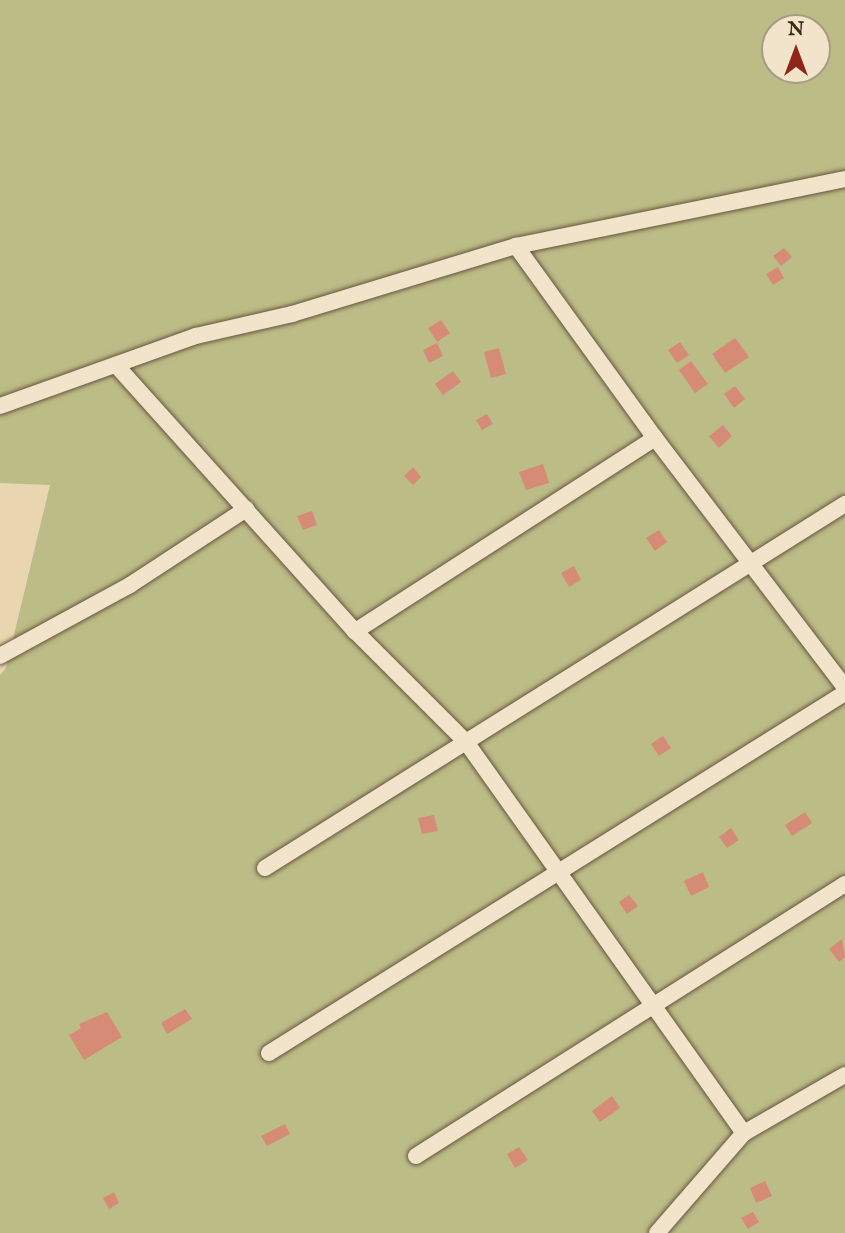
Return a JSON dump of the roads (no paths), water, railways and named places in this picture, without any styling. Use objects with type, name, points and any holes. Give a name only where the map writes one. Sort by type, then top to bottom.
[{"type":"street","points":[[0,407],[196,336],[292,314],[516,246],[845,178]]},
{"type":"street","points":[[516,246],[655,438],[845,687]]},
{"type":"street","points":[[116,365],[355,631],[466,742],[744,1133]]},
{"type":"street","points":[[355,631],[655,438]]},
{"type":"street","points":[[265,868],[845,504]]},
{"type":"street","points":[[0,656],[130,585],[246,509]]},
{"type":"street","points":[[269,1054],[845,693]]},
{"type":"street","points":[[416,1156],[845,884]]},
{"type":"street","points":[[657,1233],[744,1133],[845,1075]]}]
